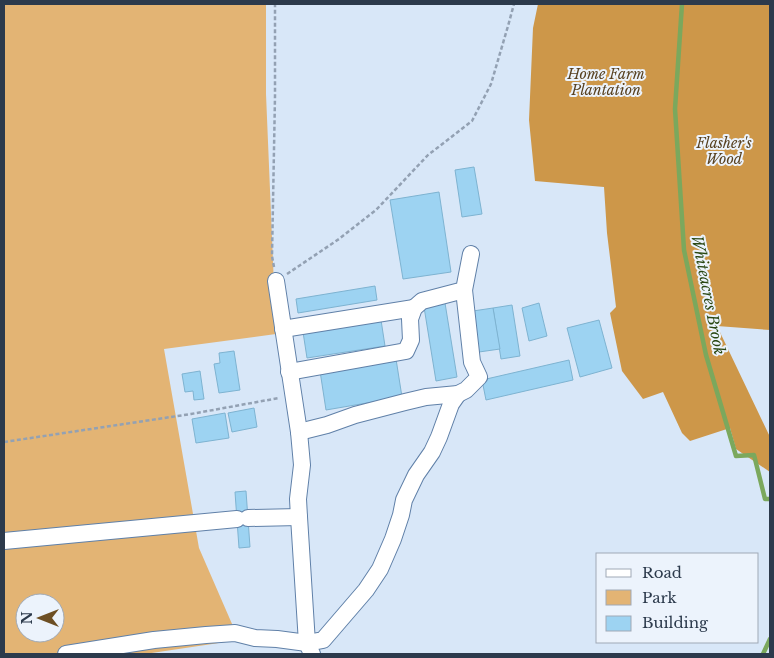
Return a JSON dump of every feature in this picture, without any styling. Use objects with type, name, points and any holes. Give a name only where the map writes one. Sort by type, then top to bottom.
[{"type":"lane","points":[[298,432],[327,425],[371,410],[426,397],[458,394],[466,390],[479,376],[472,362],[464,290],[471,254]]},
{"type":"lane","points":[[276,281],[302,465],[298,517],[310,649]]},
{"type":"lane","points":[[290,372],[406,351],[411,340],[410,318],[414,308],[422,301],[464,290]]},
{"type":"lane","points":[[283,329],[414,308]]},
{"type":"lane","points":[[310,649],[323,640],[366,590],[380,569],[394,539],[404,500],[416,475],[432,452],[451,404],[458,394]]},
{"type":"lane","points":[[4,541],[243,518],[298,517]]},
{"type":"lane","points":[[66,654],[154,640],[235,633],[255,638],[277,639],[310,649]]},
{"type":"path","points":[[275,4],[276,96],[272,256],[276,281],[339,239],[376,210],[428,155],[472,121],[491,84],[514,4]]},
{"type":"path","points":[[4,442],[191,414],[293,395]]},
{"type":"green space","points":[[4,4],[266,4],[266,94],[276,334],[164,349],[199,548],[239,640],[145,654],[4,654]]},
{"type":"green space","points":[[538,4],[770,4],[770,330],[717,326],[770,437],[770,472],[736,449],[730,428],[690,441],[682,433],[663,392],[643,399],[622,371],[610,313],[616,307],[607,233],[604,187],[535,181],[529,120],[533,28]]},
{"type":"building","points":[[474,167],[482,214],[462,217],[455,170]]},
{"type":"building","points":[[439,192],[451,272],[403,279],[390,200]]},
{"type":"building","points":[[375,286],[377,300],[298,313],[296,299]]},
{"type":"building","points":[[445,303],[457,377],[436,381],[424,307]]},
{"type":"building","points":[[539,303],[547,336],[529,341],[522,308]]},
{"type":"building","points":[[512,305],[520,356],[501,359],[493,308]]},
{"type":"building","points":[[493,308],[500,349],[479,352],[473,311]]},
{"type":"building","points":[[381,320],[385,346],[307,358],[303,332]]},
{"type":"building","points":[[599,320],[612,368],[580,377],[567,328]]},
{"type":"building","points":[[234,351],[240,390],[219,393],[214,364],[220,363],[219,353]]},
{"type":"building","points":[[396,359],[402,397],[326,410],[320,371]]},
{"type":"building","points":[[569,360],[573,380],[486,400],[482,380]]},
{"type":"building","points":[[200,371],[204,399],[194,400],[193,391],[185,392],[182,374]]},
{"type":"building","points":[[254,408],[257,427],[232,432],[228,413]]},
{"type":"building","points":[[225,413],[229,438],[196,443],[192,419]]},
{"type":"building","points":[[246,491],[250,547],[239,548],[235,492]]},
{"type":"waterway","name":"Whiteacres Brook","points":[[682,4],[675,109],[684,250],[706,355],[736,456],[754,455],[765,499],[770,499]]},
{"type":"waterway","name":"Whiteacres Brook","points":[[763,654],[770,639]]},
{"type":"park label","name":"Home Farm Plantation","points":[[606,82]]},
{"type":"park label","name":"Flasher's Wood","points":[[724,152]]}]
